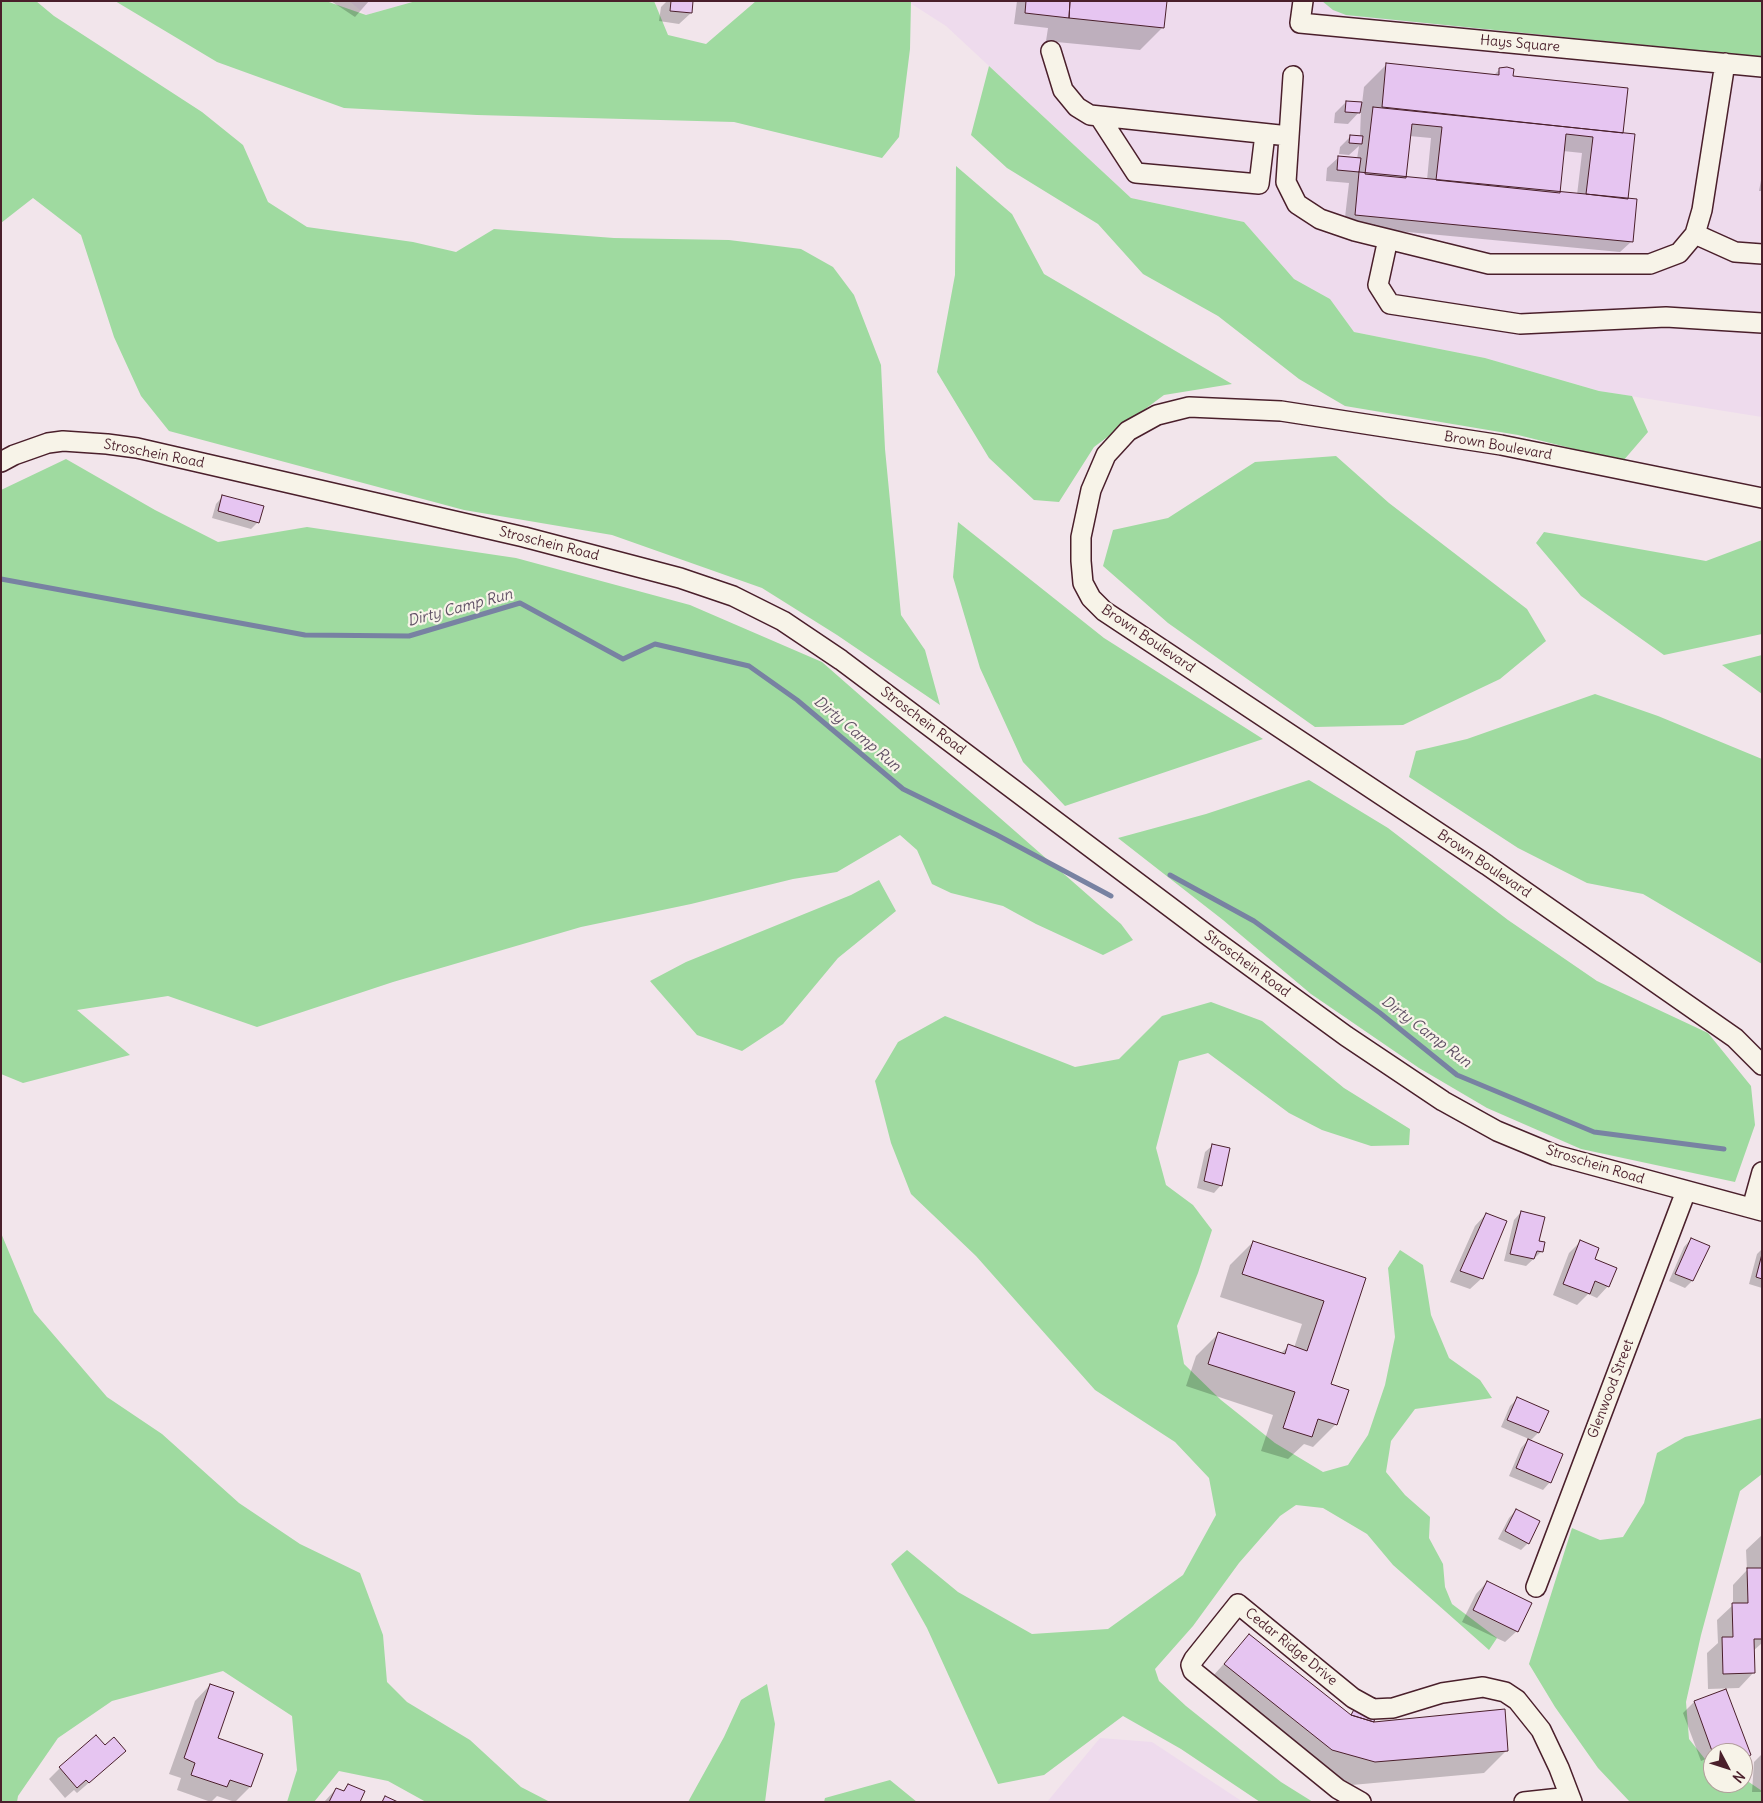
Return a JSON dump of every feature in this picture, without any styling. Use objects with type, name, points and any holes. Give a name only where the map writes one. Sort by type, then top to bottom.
[{"type":"street","name":"Hays Square","points":[[1303,1],[1300,23],[1762,67]]},
{"type":"street","points":[[1051,51],[1063,90],[1077,107],[1090,115],[1289,136]]},
{"type":"street","points":[[1293,76],[1286,182],[1297,204],[1320,219],[1388,239],[1489,264],[1650,264],[1678,253],[1695,234],[1702,210],[1725,63]]},
{"type":"street","points":[[1099,116],[1136,173],[1259,184],[1265,134]]},
{"type":"street","points":[[1695,234],[1735,252],[1762,254]]},
{"type":"street","points":[[1388,239],[1378,285],[1390,304],[1520,324],[1666,316],[1762,324]]},
{"type":"street","name":"Brown Boulevard","points":[[1762,498],[1501,445],[1281,412],[1189,407],[1157,415],[1128,430],[1106,455],[1091,490],[1081,537],[1083,583],[1091,598],[1104,611],[1487,865],[1735,1038],[1762,1065]]},
{"type":"street","name":"Stroschein Road","points":[[1,462],[48,443],[63,441],[137,448],[524,537],[680,578],[733,596],[783,622],[834,655],[1218,943],[1346,1036],[1443,1101],[1497,1131],[1543,1150],[1585,1164],[1757,1209]]},
{"type":"street","points":[[1757,1209],[1762,1172]]},
{"type":"street","name":"Glenwood Street","points":[[1536,1587],[1686,1191]]},
{"type":"street","name":"Cedar Ridge Drive","points":[[1361,1802],[1338,1789],[1193,1671],[1191,1665],[1194,1659],[1238,1604],[1353,1698],[1373,1708],[1393,1708],[1442,1693],[1482,1688],[1505,1692],[1516,1700],[1541,1730],[1571,1799],[1524,1802]]},
{"type":"shaded area","points":[[349,1],[416,1],[366,15]]},
{"type":"shaded area","points":[[907,1],[1762,1],[1762,417],[1599,391],[1485,358],[1354,332],[1330,299],[1294,279],[1244,222],[1131,198],[946,26]]},
{"type":"shaded area","points":[[1100,1738],[1152,1742],[1243,1802],[1047,1802]]},
{"type":"green space","points":[[1,1],[36,1],[54,16],[202,112],[243,145],[268,202],[307,227],[413,242],[456,252],[494,229],[614,238],[729,240],[801,249],[833,267],[854,295],[881,365],[885,449],[901,615],[925,650],[940,705],[837,635],[762,588],[612,535],[464,510],[169,431],[141,396],[114,337],[81,235],[33,198],[1,223]]},
{"type":"green space","points":[[115,1],[326,1],[366,15],[416,1],[654,1],[668,35],[706,44],[756,1],[907,1],[911,2],[910,49],[899,137],[882,158],[734,122],[477,115],[344,108],[217,62]]},
{"type":"green space","points":[[1322,1],[1762,1],[1762,57],[1346,15],[1333,10]]},
{"type":"green space","points":[[989,66],[1131,198],[1244,222],[1294,279],[1330,299],[1354,332],[1485,358],[1599,391],[1632,396],[1648,432],[1623,461],[1518,435],[1345,406],[1299,379],[1218,316],[1143,274],[1098,224],[1007,168],[971,135]]},
{"type":"green space","points":[[956,166],[1012,214],[1044,274],[1232,384],[1164,395],[1094,447],[1059,502],[1034,500],[989,458],[937,372],[955,275]]},
{"type":"green space","points":[[1336,456],[1389,503],[1527,609],[1546,641],[1500,679],[1403,725],[1315,727],[1168,623],[1103,566],[1113,530],[1168,518],[1255,462]]},
{"type":"green space","points":[[66,459],[155,510],[218,542],[307,527],[516,558],[690,605],[822,662],[1121,924],[1133,940],[1103,955],[1036,924],[1003,906],[951,893],[932,884],[917,850],[900,835],[837,872],[793,879],[691,904],[581,927],[393,982],[257,1027],[168,996],[77,1010],[130,1055],[23,1083],[1,1074],[1,490]]},
{"type":"green space","points":[[958,522],[1104,638],[1263,739],[1065,806],[1023,762],[980,668],[953,577]]},
{"type":"green space","points":[[1544,532],[1706,561],[1762,540],[1762,634],[1664,655],[1581,596],[1536,543]]},
{"type":"green space","points":[[1762,655],[1762,694],[1722,665]]},
{"type":"green space","points":[[1595,694],[1658,716],[1762,759],[1762,964],[1643,894],[1587,883],[1518,848],[1409,777],[1416,751],[1467,739]]},
{"type":"green space","points":[[1309,780],[1388,828],[1508,920],[1597,981],[1708,1033],[1751,1086],[1755,1125],[1735,1182],[1581,1149],[1487,1108],[1419,1068],[1311,994],[1223,920],[1118,838],[1206,814]]},
{"type":"green space","points":[[879,880],[896,911],[838,958],[783,1024],[742,1051],[697,1035],[650,981],[686,962],[851,895]]},
{"type":"green space","points":[[1211,1002],[1262,1021],[1344,1088],[1410,1129],[1409,1145],[1371,1146],[1322,1130],[1289,1113],[1208,1053],[1179,1061],[1156,1148],[1166,1185],[1193,1205],[1212,1230],[1198,1273],[1177,1326],[1184,1364],[1221,1400],[1275,1443],[1323,1472],[1348,1465],[1368,1435],[1385,1385],[1395,1337],[1388,1268],[1400,1250],[1423,1265],[1431,1315],[1449,1358],[1480,1380],[1492,1398],[1415,1409],[1391,1441],[1386,1472],[1405,1495],[1430,1517],[1429,1538],[1443,1564],[1445,1587],[1452,1604],[1497,1638],[1489,1650],[1393,1565],[1367,1534],[1323,1508],[1296,1505],[1280,1516],[1239,1563],[1193,1626],[1155,1669],[1159,1681],[1186,1706],[1281,1782],[1313,1802],[1260,1802],[1181,1749],[1123,1716],[1044,1775],[998,1784],[927,1628],[891,1564],[907,1550],[958,1592],[1032,1634],[1108,1629],[1183,1575],[1216,1515],[1209,1478],[1175,1442],[1095,1390],[976,1256],[911,1194],[891,1143],[875,1081],[898,1042],[945,1016],[1075,1067],[1119,1059],[1162,1016]]},
{"type":"green space","points":[[1,1233],[34,1312],[107,1397],[162,1434],[239,1503],[300,1544],[360,1573],[383,1635],[387,1682],[407,1702],[470,1740],[521,1787],[550,1802],[426,1802],[388,1781],[339,1771],[314,1802],[287,1802],[297,1770],[292,1716],[223,1671],[112,1701],[58,1738],[18,1796],[17,1802],[1,1802]]},
{"type":"green space","points":[[1762,1418],[1762,1474],[1740,1491],[1701,1635],[1686,1702],[1689,1739],[1703,1756],[1703,1793],[1753,1793],[1753,1785],[1762,1791],[1762,1802],[1630,1802],[1598,1768],[1555,1707],[1529,1664],[1572,1528],[1600,1540],[1623,1537],[1644,1503],[1657,1453],[1685,1437]]},
{"type":"green space","points":[[767,1684],[775,1724],[765,1802],[688,1802],[724,1737],[741,1700]]},
{"type":"green space","points":[[890,1780],[917,1802],[824,1802],[825,1798]]},
{"type":"building","points":[[671,1],[693,1],[692,13],[670,11]]},
{"type":"building","points":[[1026,1],[1070,1],[1069,18],[1025,13]]},
{"type":"building","points":[[1070,1],[1167,1],[1164,28],[1069,18]]},
{"type":"building","points":[[1386,63],[1499,75],[1499,68],[1507,67],[1514,69],[1513,76],[1628,88],[1623,133],[1382,107]]},
{"type":"building","points":[[1346,101],[1362,102],[1360,113],[1345,112]]},
{"type":"building","points":[[1373,107],[1635,134],[1628,199],[1586,194],[1593,137],[1566,134],[1560,193],[1436,180],[1442,127],[1412,124],[1406,178],[1365,174]]},
{"type":"building","points":[[1350,135],[1363,136],[1362,144],[1349,143]]},
{"type":"building","points":[[1338,156],[1361,158],[1359,172],[1337,170]]},
{"type":"building","points":[[1359,172],[1637,199],[1633,242],[1355,215]]},
{"type":"building","points":[[222,495],[264,506],[259,523],[218,511]]},
{"type":"building","points":[[1212,1144],[1230,1148],[1222,1186],[1204,1181]]},
{"type":"building","points":[[1521,1211],[1545,1217],[1539,1241],[1545,1242],[1543,1252],[1537,1251],[1534,1259],[1510,1254]]},
{"type":"building","points":[[1486,1213],[1507,1221],[1483,1279],[1460,1271]]},
{"type":"building","points":[[1691,1238],[1710,1246],[1693,1281],[1675,1274]]},
{"type":"building","points":[[1580,1240],[1599,1248],[1595,1259],[1617,1268],[1609,1287],[1595,1281],[1590,1294],[1563,1284]]},
{"type":"building","points":[[1253,1241],[1366,1278],[1331,1384],[1349,1390],[1337,1425],[1318,1419],[1312,1437],[1283,1428],[1295,1392],[1208,1364],[1218,1332],[1285,1354],[1288,1344],[1307,1351],[1324,1301],[1242,1274]]},
{"type":"building","points":[[1762,1254],[1762,1279],[1756,1277]]},
{"type":"building","points":[[1517,1397],[1549,1411],[1539,1433],[1507,1420]]},
{"type":"building","points":[[1528,1439],[1563,1454],[1551,1483],[1516,1468]]},
{"type":"building","points":[[1516,1509],[1540,1521],[1529,1544],[1505,1531]]},
{"type":"building","points":[[1747,1568],[1762,1568],[1762,1639],[1754,1639],[1755,1673],[1723,1674],[1722,1637],[1733,1637],[1732,1603],[1748,1603]]},
{"type":"building","points":[[1487,1581],[1532,1603],[1518,1632],[1473,1610]]},
{"type":"building","points":[[1249,1634],[1351,1715],[1374,1722],[1505,1709],[1508,1751],[1375,1762],[1332,1750],[1224,1664]]},
{"type":"building","points":[[210,1684],[234,1692],[218,1738],[263,1754],[251,1787],[230,1780],[227,1787],[191,1775],[195,1763],[184,1758]]},
{"type":"building","points":[[1726,1689],[1746,1743],[1709,1743],[1694,1701]]},
{"type":"building","points":[[1362,1695],[1378,1699],[1374,1722],[1351,1715]]},
{"type":"building","points":[[96,1735],[105,1745],[114,1737],[126,1751],[89,1783],[86,1780],[77,1788],[59,1767]]},
{"type":"building","points":[[348,1784],[365,1791],[360,1802],[329,1802],[336,1788],[344,1791]]},
{"type":"building","points":[[385,1796],[398,1802],[382,1802]]},
{"type":"waterway","name":"Dirty Camp Run","points":[[1,579],[305,635],[409,636],[520,603],[623,659],[655,644],[749,666],[797,700],[903,789],[997,835],[1111,896]]},
{"type":"waterway","name":"Dirty Camp Run","points":[[1170,875],[1254,921],[1380,1013],[1457,1075],[1594,1132],[1724,1149]]}]
